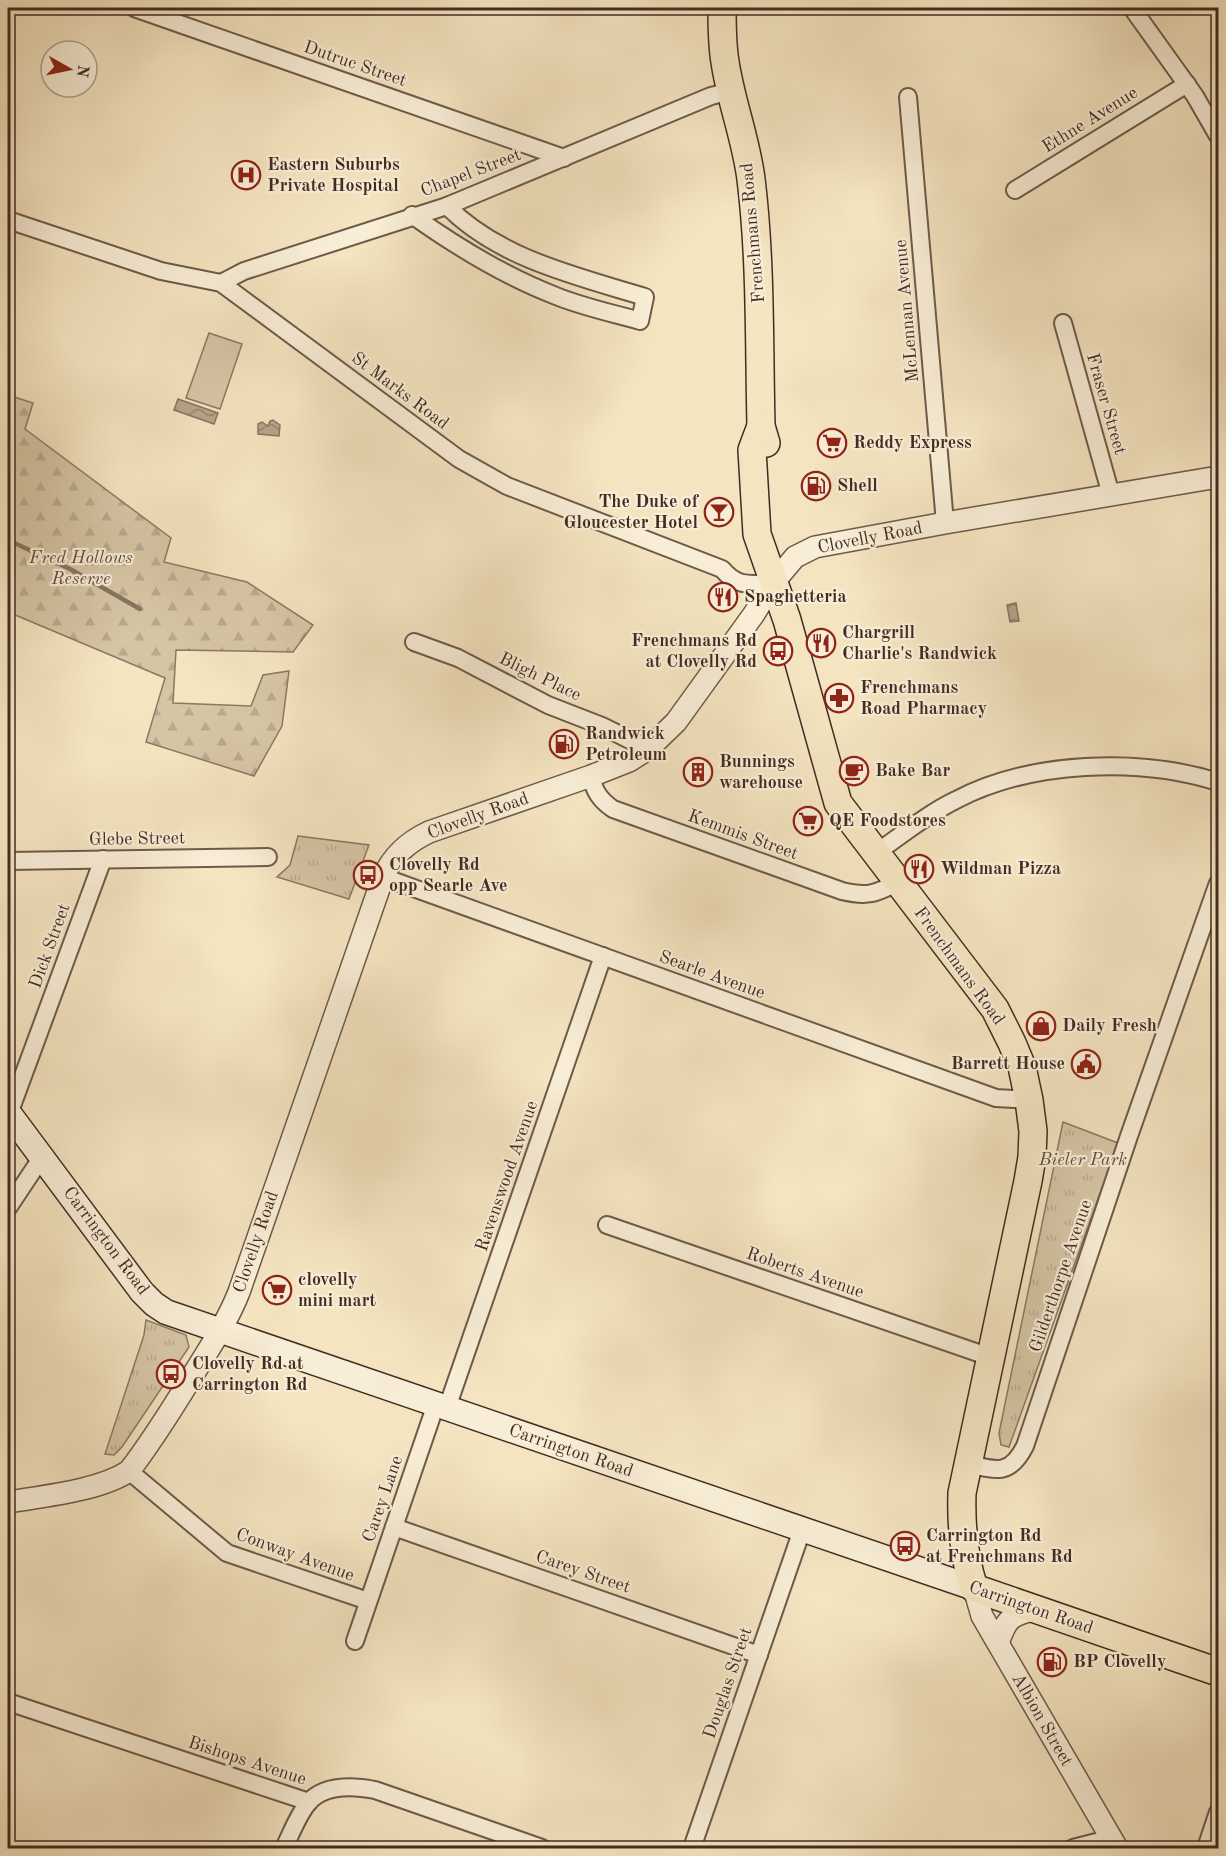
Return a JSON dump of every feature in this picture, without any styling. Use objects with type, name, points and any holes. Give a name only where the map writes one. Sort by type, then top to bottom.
[{"type":"main road","name":"Frenchmans Road","points":[[722,8],[722,42],[748,161],[755,216],[759,276],[761,426],[768,450],[773,583],[790,630],[838,802],[995,1009],[1022,1067],[1029,1100],[1032,1157],[967,1463],[961,1514],[967,1560],[974,1588]]},
{"type":"main road","name":"Carrington Road","points":[[8,1113],[142,1292],[166,1312],[1218,1672]]},
{"type":"street","name":"Dutruc Street","points":[[134,8],[564,158]]},
{"type":"street","points":[[1132,8],[1203,107],[1218,136]]},
{"type":"street","name":"Ethne Avenue","points":[[1015,190],[1186,84]]},
{"type":"street","name":"Chapel Street","points":[[221,283],[244,271],[412,215],[447,206],[711,96],[731,91]]},
{"type":"street","name":"McLennan Avenue","points":[[908,97],[945,523]]},
{"type":"street","points":[[412,215],[459,248],[528,285],[558,297],[640,321],[645,297],[564,272],[505,248],[460,220],[447,206]]},
{"type":"street","name":"St Marks Road","points":[[8,220],[161,271],[221,283],[459,459],[507,486],[722,569],[730,579],[742,584],[773,583]]},
{"type":"street","name":"Fraser Street","points":[[1063,323],[1111,495]]},
{"type":"street","name":"Clovelly Road","points":[[129,1471],[180,1396],[231,1313],[383,877],[397,854],[415,839],[591,776],[629,761],[648,749],[676,722],[754,614],[773,583],[795,557],[815,547],[1218,477]]},
{"type":"street","name":"Bligh Place","points":[[414,642],[458,658],[548,705],[602,726],[648,749]]},
{"type":"street","points":[[876,853],[956,800],[1000,782],[1049,770],[1076,766],[1152,769],[1194,774],[1218,782]]},
{"type":"street","name":"Kemmis Street","points":[[591,776],[594,789],[599,797],[613,809],[842,891],[854,894],[877,893],[898,882]]},
{"type":"street","name":"Glebe Street","points":[[8,861],[268,857]]},
{"type":"street","name":"Dick Street","points":[[8,1113],[103,859]]},
{"type":"street","name":"Searle Avenue","points":[[383,877],[996,1098],[1029,1100]]},
{"type":"street","name":"Gilderthorpe Avenue","points":[[967,1463],[990,1469],[1010,1467],[1018,1459],[1025,1446],[1129,1136],[1218,885]]},
{"type":"street","name":"Ravenswood Avenue","points":[[442,1406],[603,956]]},
{"type":"street","points":[[8,1208],[42,1157]]},
{"type":"street","name":"Roberts Avenue","points":[[607,1226],[990,1357]]},
{"type":"street","name":"Carey Lane","points":[[355,1641],[394,1527],[442,1406]]},
{"type":"street","points":[[8,1502],[96,1485],[129,1471]]},
{"type":"street","name":"Conway Avenue","points":[[129,1471],[227,1553],[368,1601]]},
{"type":"street","name":"Carey Street","points":[[394,1527],[759,1654]]},
{"type":"street","name":"Douglas Street","points":[[692,1848],[802,1530]]},
{"type":"street","name":"Albion Street","points":[[974,1588],[982,1616],[1114,1843]]},
{"type":"street","points":[[998,1643],[1008,1620],[1019,1613],[1037,1609]]},
{"type":"street","name":"Bishops Avenue","points":[[8,1702],[309,1802],[323,1792],[352,1786],[375,1790],[542,1848]]},
{"type":"street","points":[[284,1848],[309,1802]]},
{"type":"street","points":[[1206,1848],[1218,1812]]},
{"type":"street","points":[[1073,1848],[1114,1843]]},
{"type":"green space","points":[[209,333],[242,344],[220,409],[186,398]]},
{"type":"green space","name":"Fred Hollows Reserve","points":[[8,395],[33,403],[25,429],[171,538],[164,562],[247,582],[313,625],[293,652],[176,650],[173,703],[251,706],[263,675],[289,671],[282,726],[254,776],[146,742],[165,678],[8,612]]},
{"type":"green space","points":[[298,836],[369,845],[349,899],[277,877],[290,865]]},
{"type":"green space","name":"Bieler Park","points":[[1063,1122],[1118,1143],[1009,1447],[1001,1445],[999,1433]]},
{"type":"green space","points":[[146,1320],[186,1335],[189,1347],[122,1447],[114,1455],[105,1454],[144,1335]]},
{"type":"water","points":[[178,399],[218,413],[214,424],[174,410]]},
{"type":"water","points":[[273,420],[280,425],[279,436],[258,434],[258,424],[262,422],[268,426]]},
{"type":"water","points":[[1016,603],[1019,621],[1010,622],[1007,605]]},
{"type":"waterway","points":[[8,540],[70,569],[140,609]]},
{"type":"place","name":"Eastern Suburbs Private Hospital","points":[[246,175]]},
{"type":"place","name":"Reddy Express","points":[[832,443]]},
{"type":"place","name":"Shell","points":[[816,486]]},
{"type":"place","name":"The Duke of Gloucester Hotel","points":[[719,512]]},
{"type":"place","name":"Spaghetteria","points":[[723,597]]},
{"type":"place","name":"Chargrill Charlie's Randwick","points":[[821,643]]},
{"type":"place","name":"Frenchmans Rd at Clovelly Rd","points":[[778,651]]},
{"type":"place","name":"Frenchmans Road Pharmacy","points":[[839,698]]},
{"type":"place","name":"Randwick Petroleum","points":[[564,744]]},
{"type":"place","name":"Bake Bar","points":[[854,771]]},
{"type":"place","name":"Bunnings warehouse","points":[[698,772]]},
{"type":"place","name":"QE Foodstores","points":[[808,821]]},
{"type":"place","name":"Wildman Pizza","points":[[919,869]]},
{"type":"place","name":"Clovelly Rd opp Searle Ave","points":[[368,875]]},
{"type":"place","name":"Daily Fresh","points":[[1041,1026]]},
{"type":"place","name":"Barrett House","points":[[1086,1064]]},
{"type":"place","name":"clovelly mini mart","points":[[277,1290]]},
{"type":"place","name":"Clovelly Rd at Carrington Rd","points":[[171,1374]]},
{"type":"place","name":"Carrington Rd at Frenchmans Rd","points":[[905,1546]]},
{"type":"place","name":"BP Clovelly","points":[[1052,1662]]}]
